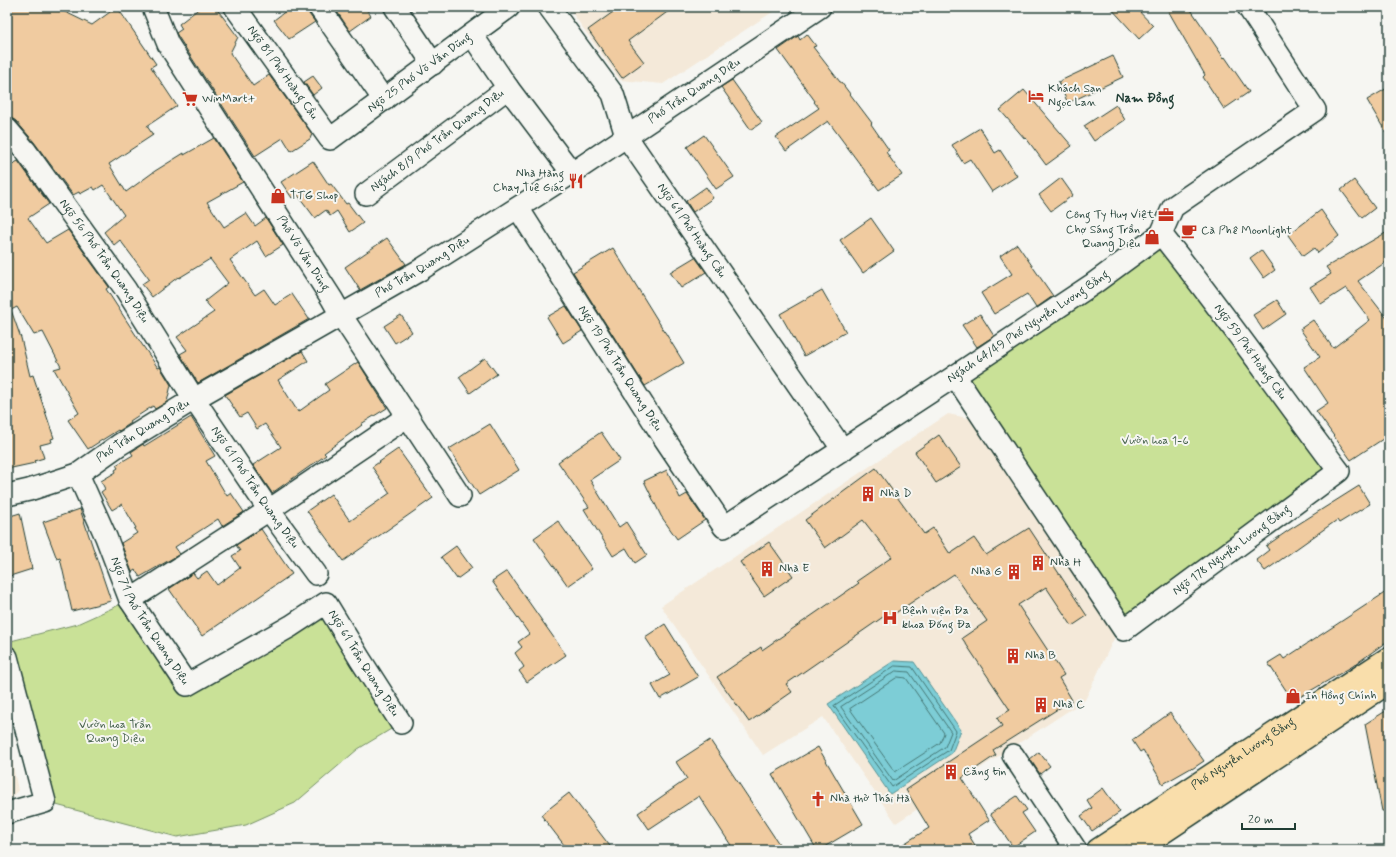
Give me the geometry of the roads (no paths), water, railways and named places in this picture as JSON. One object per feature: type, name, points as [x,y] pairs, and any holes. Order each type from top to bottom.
[{"type":"main road","name":"Phố Nguyễn Lương Bằng","points":[[1098,850],[1389,658]]},
{"type":"main road","name":"Phố Nguyễn Lương Bằng","points":[[1136,850],[1389,682]]},
{"type":"street","name":"Phố Võ Văn Dũng","points":[[153,7],[168,44],[332,299],[340,315],[460,496]]},
{"type":"street","name":"Ngõ 81 Phố Hoàng Cầu","points":[[235,7],[330,139]]},
{"type":"street","points":[[318,7],[384,100]]},
{"type":"street","points":[[395,7],[433,64]]},
{"type":"street","name":"Ngõ 25 Phố Võ Văn Dũng","points":[[330,139],[509,7]]},
{"type":"street","name":"Ngõ 61 Phố Hoàng Cầu","points":[[549,7],[613,94],[626,136],[843,450]]},
{"type":"street","name":"Phố Trần Quang Diệu","points":[[7,495],[29,490],[78,474],[119,445],[194,399],[420,270],[572,173],[820,7]]},
{"type":"street","name":"Ngách 64/49 Phố Nguyễn Lương Bằng","points":[[724,527],[1093,284],[1161,234],[1173,207],[1316,110],[1248,7]]},
{"type":"street","points":[[472,35],[508,88],[572,173]]},
{"type":"street","name":"Ngách 8/9 Phố Trần Quang Diệu","points":[[366,194],[508,88]]},
{"type":"street","name":"Ngõ 56 Phố Trần Quang Diệu","points":[[7,128],[25,150],[126,290],[194,399]]},
{"type":"street","name":"Ngõ 19 Phố Trần Quang Diệu","points":[[518,208],[664,438],[724,527]]},
{"type":"street","name":"Ngõ 59 Phố Hoàng Cầu","points":[[1161,234],[1193,274],[1339,471]]},
{"type":"street","name":"Ngõ 178 Nguyễn Lương Bằng","points":[[955,376],[1124,630],[1339,471]]},
{"type":"street","name":"Ngõ 61 Phố Trần Quang Diệu","points":[[194,399],[269,510],[316,574]]},
{"type":"street","points":[[130,600],[269,510],[408,416]]},
{"type":"street","name":"Ngõ 71 Phố Trần Quang Diệu","points":[[78,474],[106,537],[130,600],[187,685],[291,626],[326,603]]},
{"type":"street","name":"Ngõ 61 Trần Quang Diệu","points":[[326,603],[401,723]]},
{"type":"street","points":[[7,658],[45,802],[7,813]]},
{"type":"street","points":[[1013,755],[1076,850]]},
{"type":"water","points":[[894,661],[914,662],[961,730],[952,753],[890,794],[828,704]]},
{"type":"place","name":"Khách Sạn Ngọc Lan","points":[[1036,96]]},
{"type":"place","name":"WinMart+","points":[[190,99]]},
{"type":"place","name":"Nhà Hàng Chay Tuệ Giác","points":[[576,181]]},
{"type":"place","name":"TTG Shop","points":[[278,196]]},
{"type":"place","name":"Công Ty Huy Việt","points":[[1166,215]]},
{"type":"place","name":"Cà Phê Moonlight","points":[[1189,231]]},
{"type":"place","name":"Chợ Sáng Trần Quang Diệu","points":[[1152,237]]},
{"type":"place","name":"Nhà D","points":[[868,494]]},
{"type":"place","name":"Nhà H","points":[[1038,563]]},
{"type":"place","name":"Nhà E","points":[[767,569]]},
{"type":"place","name":"Nhà G","points":[[1014,572]]},
{"type":"place","name":"Bệnh viện Đa khoa Đống Đa","points":[[890,618]]},
{"type":"place","name":"Nhà B","points":[[1013,656]]},
{"type":"place","name":"In Hồng Chính","points":[[1293,696]]},
{"type":"place","name":"Nhà C","points":[[1041,705]]},
{"type":"place","name":"Căng tin","points":[[951,772]]},
{"type":"place","name":"Nhà thờ Thái Hà","points":[[818,799]]},
{"type":"district","name":"Nam Đồng","points":[[1145,98]]},
{"type":"park label","name":"Vườn hoa 1-6","points":[[1155,441]]},
{"type":"park label","name":"Vườn hoa Trần Quang Diệu","points":[[115,732]]}]
